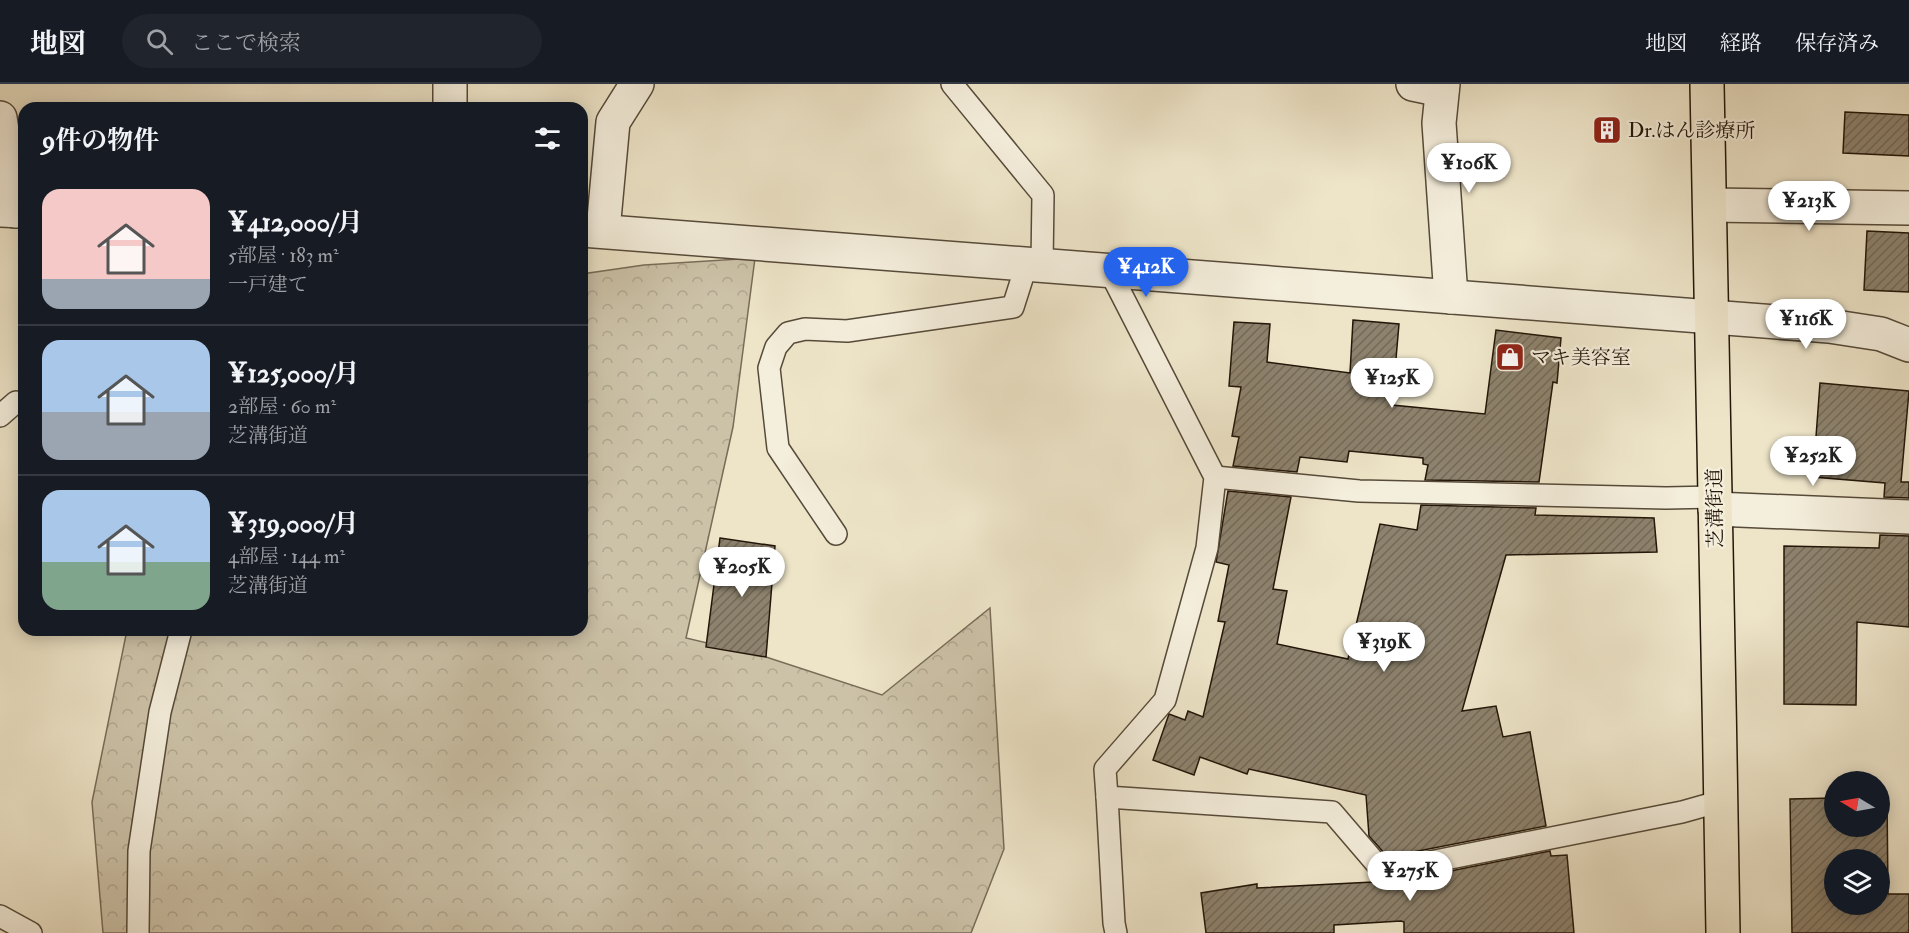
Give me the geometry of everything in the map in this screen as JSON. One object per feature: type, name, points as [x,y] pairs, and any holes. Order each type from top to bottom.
[{"type":"main road","name":"芝溝街道","points":[[1707,84],[1723,933]]},
{"type":"street","points":[[450,84],[450,102]]},
{"type":"street","points":[[637,84],[613,122],[592,230],[1829,326],[1881,334],[1909,345]]},
{"type":"street","points":[[1432,86],[1439,123],[1451,297]]},
{"type":"street","points":[[0,118],[13,211]]},
{"type":"street","points":[[1710,205],[1909,208]]},
{"type":"street","points":[[1715,503],[1909,517]]},
{"type":"lane","points":[[836,534],[778,448],[769,368],[776,347],[788,333],[805,329],[847,331],[1013,307],[1034,264],[1043,195],[952,84]]},
{"type":"lane","points":[[1109,270],[1215,477],[1208,548],[1165,700],[1105,769],[1116,933]]},
{"type":"lane","points":[[0,416],[18,403]]},
{"type":"lane","points":[[1215,477],[1359,491],[1715,503]]},
{"type":"lane","points":[[138,933],[138,851],[160,712],[179,636]]},
{"type":"lane","points":[[1107,797],[1332,812],[1380,868],[1410,866],[1682,812],[1721,801]]},
{"type":"lane","points":[[0,916],[31,933]]},
{"type":"green space","points":[[755,258],[733,427],[686,638],[766,657],[882,695],[990,608],[1004,849],[971,933],[103,933],[92,802],[126,636],[588,636],[588,273],[644,265]]},
{"type":"building","points":[[1845,112],[1909,115],[1909,156],[1843,153]]},
{"type":"building","points":[[1867,231],[1909,233],[1909,292],[1864,290]]},
{"type":"building","points":[[1353,320],[1399,324],[1392,405],[1485,414],[1496,330],[1561,338],[1557,383],[1553,382],[1539,482],[1425,480],[1428,465],[1423,464],[1423,458],[1349,451],[1347,462],[1300,457],[1297,472],[1233,466],[1239,437],[1232,436],[1241,387],[1229,386],[1234,322],[1270,324],[1267,362],[1350,373]]},
{"type":"building","points":[[1820,383],[1909,391],[1901,482],[1909,482],[1909,498],[1884,497],[1885,483],[1813,477]]},
{"type":"building","points":[[1228,491],[1291,497],[1273,589],[1287,591],[1277,644],[1348,659],[1380,524],[1417,530],[1421,505],[1536,508],[1535,515],[1654,518],[1657,552],[1506,555],[1462,711],[1496,706],[1503,737],[1530,732],[1546,826],[1408,853],[1386,855],[1369,836],[1366,795],[1249,769],[1247,774],[1200,757],[1194,775],[1153,760],[1169,714],[1185,720],[1188,711],[1203,717],[1225,622],[1218,621],[1229,565],[1216,562]]},
{"type":"building","points":[[1880,535],[1909,536],[1909,627],[1857,622],[1856,705],[1784,704],[1784,546],[1879,548]]},
{"type":"building","points":[[720,538],[775,546],[766,657],[706,647]]},
{"type":"building","points":[[1824,798],[1824,837],[1887,837],[1888,849],[1824,849],[1824,915],[1890,915],[1890,894],[1909,894],[1909,933],[1792,933],[1790,799]]},
{"type":"building","points":[[1550,851],[1551,856],[1567,855],[1574,933],[1404,933],[1404,922],[1401,921],[1334,925],[1334,933],[1206,933],[1201,893],[1257,884],[1257,888],[1373,882],[1373,878],[1381,881],[1411,879]]},
{"type":"place","name":"Dr.はん診療所","points":[[1607,130]]},
{"type":"place","name":"マキ美容室","points":[[1510,357]]}]
